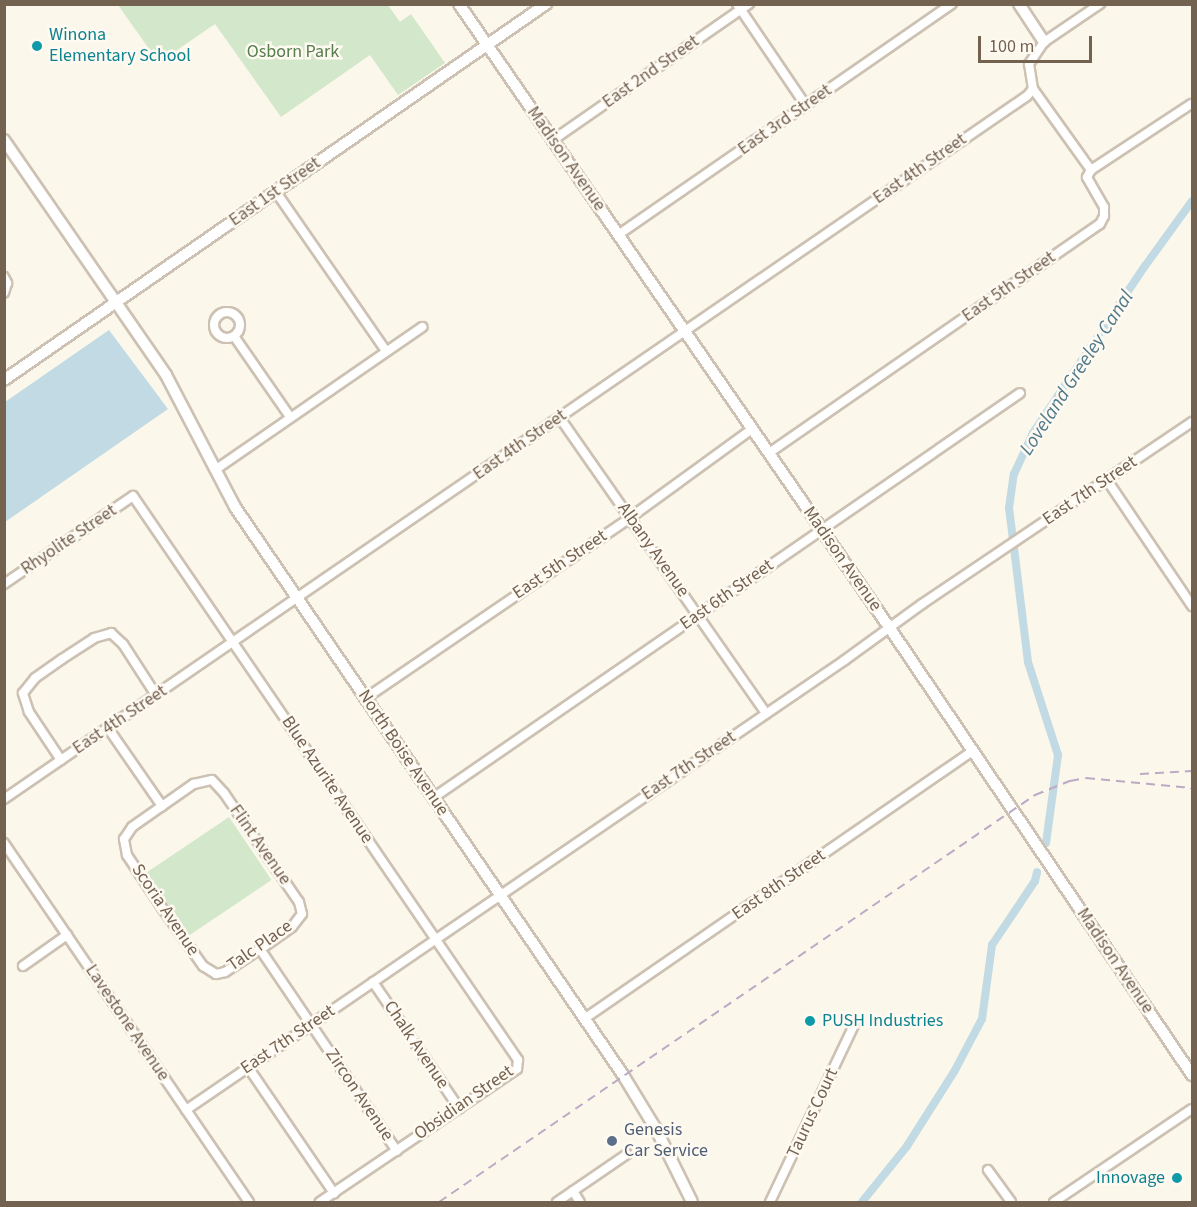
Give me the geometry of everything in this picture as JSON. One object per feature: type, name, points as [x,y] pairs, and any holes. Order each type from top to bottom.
[{"type":"main road","name":"Madison Avenue","points":[[459,4],[822,529],[1192,1075]]},
{"type":"main road","name":"East 1st Street","points":[[4,380],[546,4]]},
{"type":"main road","points":[[1019,4],[1044,42]]},
{"type":"main road","name":"North Boise Avenue","points":[[4,140],[170,382],[236,507],[645,1108],[692,1203]]},
{"type":"street","name":"East 2nd Street","points":[[553,140],[739,8],[749,4]]},
{"type":"street","name":"East 3rd Street","points":[[618,235],[952,4]]},
{"type":"street","points":[[1033,89],[1029,64],[1044,42],[1100,4]]},
{"type":"street","points":[[739,8],[806,106]]},
{"type":"street","name":"East 5th Street","points":[[769,453],[1100,224],[1104,216],[1104,207],[1088,181],[1090,170],[1033,89]]},
{"type":"street","name":"East 4th Street","points":[[4,799],[685,332],[1027,96],[1033,89]]},
{"type":"street","points":[[1090,170],[1191,104]]},
{"type":"street","points":[[276,192],[386,351]]},
{"type":"street","points":[[4,293],[7,288],[5,278]]},
{"type":"street","points":[[215,470],[422,327]]},
{"type":"street","points":[[234,336],[290,417]]},
{"type":"street","name":"East 6th Street","points":[[434,798],[1020,393]]},
{"type":"street","name":"Albany Avenue","points":[[560,418],[766,713]]},
{"type":"street","name":"East 7th Street","points":[[186,1110],[889,627],[1192,422]]},
{"type":"street","name":"East 5th Street","points":[[366,698],[631,517],[752,429]]},
{"type":"street","points":[[1107,480],[1192,606]]},
{"type":"street","name":"Rhyolite Street","points":[[4,584],[133,496]]},
{"type":"street","name":"Blue Azurite Avenue","points":[[133,496],[436,939],[519,1065]]},
{"type":"street","points":[[61,760],[29,712],[24,693],[34,678],[94,638],[111,633],[123,645],[156,695]]},
{"type":"street","points":[[108,728],[162,806]]},
{"type":"street","name":"East 8th Street","points":[[584,1019],[973,751]]},
{"type":"street","name":"Flint Avenue","points":[[162,806],[194,784],[212,780],[224,793],[299,902],[302,914]]},
{"type":"street","name":"Scoria Avenue","points":[[162,806],[132,827],[124,840],[127,855],[203,966],[216,974]]},
{"type":"street","name":"Lavestone Avenue","points":[[4,843],[249,1203]]},
{"type":"street","name":"Talc Place","points":[[216,974],[225,972],[292,927],[302,914]]},
{"type":"street","points":[[23,966],[67,935]]},
{"type":"street","name":"Zircon Avenue","points":[[260,949],[397,1151]]},
{"type":"street","name":"Chalk Avenue","points":[[373,982],[459,1108]]},
{"type":"street","name":"Taurus Court","points":[[770,1203],[855,1023]]},
{"type":"street","name":"Obsidian Street","points":[[320,1203],[519,1065]]},
{"type":"street","points":[[248,1067],[334,1193]]},
{"type":"street","points":[[1054,1203],[1192,1109]]},
{"type":"street","points":[[557,1203],[627,1154]]},
{"type":"street","points":[[988,1170],[1011,1203]]},
{"type":"street","points":[[573,1191],[580,1203]]},
{"type":"green space","name":"Osborn Park","points":[[118,5],[388,5],[400,22],[411,14],[445,63],[398,95],[370,55],[281,117],[215,24],[167,57],[152,53]]},
{"type":"green space","points":[[229,817],[271,880],[189,935],[147,872]]},
{"type":"water","points":[[109,330],[168,409],[5,522],[5,402]]},
{"type":"waterway","name":"Loveland Greeley Canal","points":[[1046,843],[1058,755],[1028,662],[1009,508],[1014,474],[1033,433],[1145,266],[1192,201]]},
{"type":"waterway","name":"Loveland Greeley Canal","points":[[862,1202],[907,1146],[954,1072],[982,1019],[992,945],[1035,881],[1037,872]]},
{"type":"railway","points":[[1140,774],[1192,771]]},
{"type":"railway","points":[[439,1202],[1035,795],[1070,781],[1086,778],[1192,788]]},
{"type":"place","name":"Winona Elementary School","points":[[37,46]]},
{"type":"place","name":"PUSH Industries","points":[[810,1021]]},
{"type":"place","name":"Genesis Car Service","points":[[612,1141]]},
{"type":"place","name":"Innovage","points":[[1177,1178]]}]
